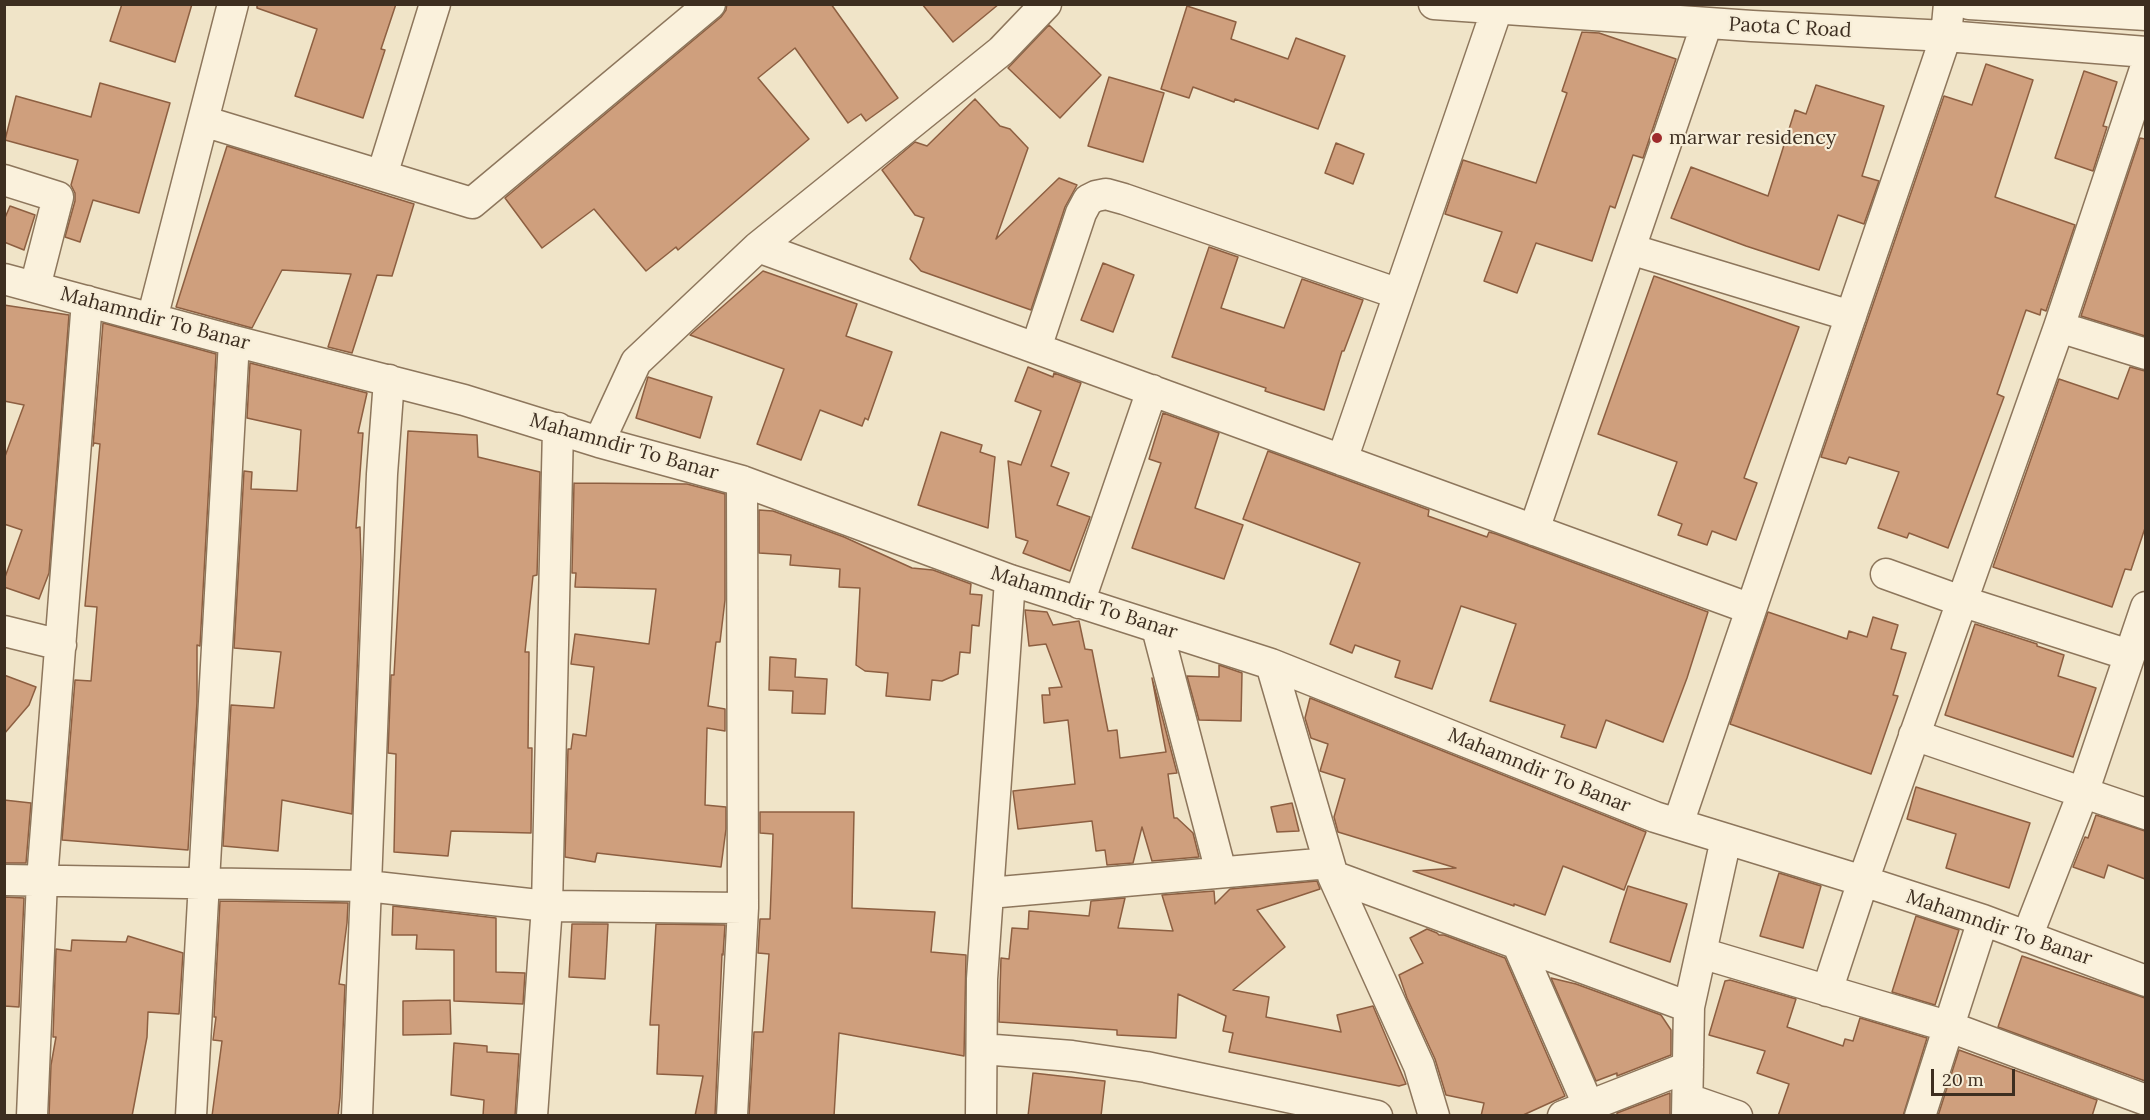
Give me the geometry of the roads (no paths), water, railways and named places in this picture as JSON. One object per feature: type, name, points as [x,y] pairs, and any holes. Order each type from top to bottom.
[{"type":"street","points":[[152,319],[233,4]]},
{"type":"street","points":[[382,175],[435,4]]},
{"type":"street","points":[[599,442],[636,362],[758,247],[1001,51],[1046,4]]},
{"type":"street","name":"Paota C Road","points":[[1434,4],[1707,23],[1753,15],[1946,36],[2145,52]]},
{"type":"street","points":[[1678,824],[1946,36],[1949,4]]},
{"type":"street","points":[[1969,4],[2145,15]]},
{"type":"street","points":[[203,121],[472,203],[709,5]]},
{"type":"street","points":[[1342,460],[1497,9]]},
{"type":"street","points":[[1534,530],[1707,23]]},
{"type":"street","points":[[1827,991],[1914,735],[2059,327],[2145,66]]},
{"type":"street","points":[[4,180],[58,197],[35,287]]},
{"type":"street","points":[[1036,348],[1080,213],[1088,200],[1106,194],[1399,294]]},
{"type":"street","points":[[758,247],[1751,609]]},
{"type":"street","points":[[1630,249],[1851,316]]},
{"type":"street","name":"Mahamndir To Banar","points":[[4,279],[389,380],[558,428],[599,442],[742,481],[1010,580],[1271,664],[1655,817],[1983,920],[2145,981]]},
{"type":"street","points":[[32,1116],[42,880],[87,301]]},
{"type":"street","points":[[2059,327],[2145,354]]},
{"type":"street","points":[[191,1116],[234,341]]},
{"type":"street","points":[[357,1116],[382,474],[389,380]]},
{"type":"street","points":[[1079,603],[1152,390]]},
{"type":"street","points":[[532,1116],[547,906],[558,428]]},
{"type":"street","points":[[732,1116],[743,908],[742,481]]},
{"type":"street","points":[[1886,574],[1961,601],[2129,655]]},
{"type":"street","points":[[981,1116],[982,979],[1010,580]]},
{"type":"street","points":[[2027,937],[2083,793],[2145,607]]},
{"type":"street","points":[[1157,628],[1221,872]]},
{"type":"street","points":[[4,631],[61,645]]},
{"type":"street","points":[[1271,664],[1331,869],[1419,1066],[1434,1116]]},
{"type":"street","points":[[1914,735],[2145,814]]},
{"type":"street","points":[[1726,839],[1689,1007],[1688,1107],[1737,1116]]},
{"type":"street","points":[[988,894],[1221,872],[1331,869],[1518,945],[1689,1007]]},
{"type":"street","points":[[4,880],[367,886],[547,906],[743,908]]},
{"type":"street","points":[[1920,1116],[1983,920]]},
{"type":"street","points":[[1518,945],[1582,1112],[1688,1066]]},
{"type":"street","points":[[1701,953],[1950,1027],[2145,1100]]},
{"type":"street","points":[[982,1049],[1072,1056],[1146,1067],[1377,1116]]},
{"type":"place","name":"marwar residency","points":[[1657,138]]}]
